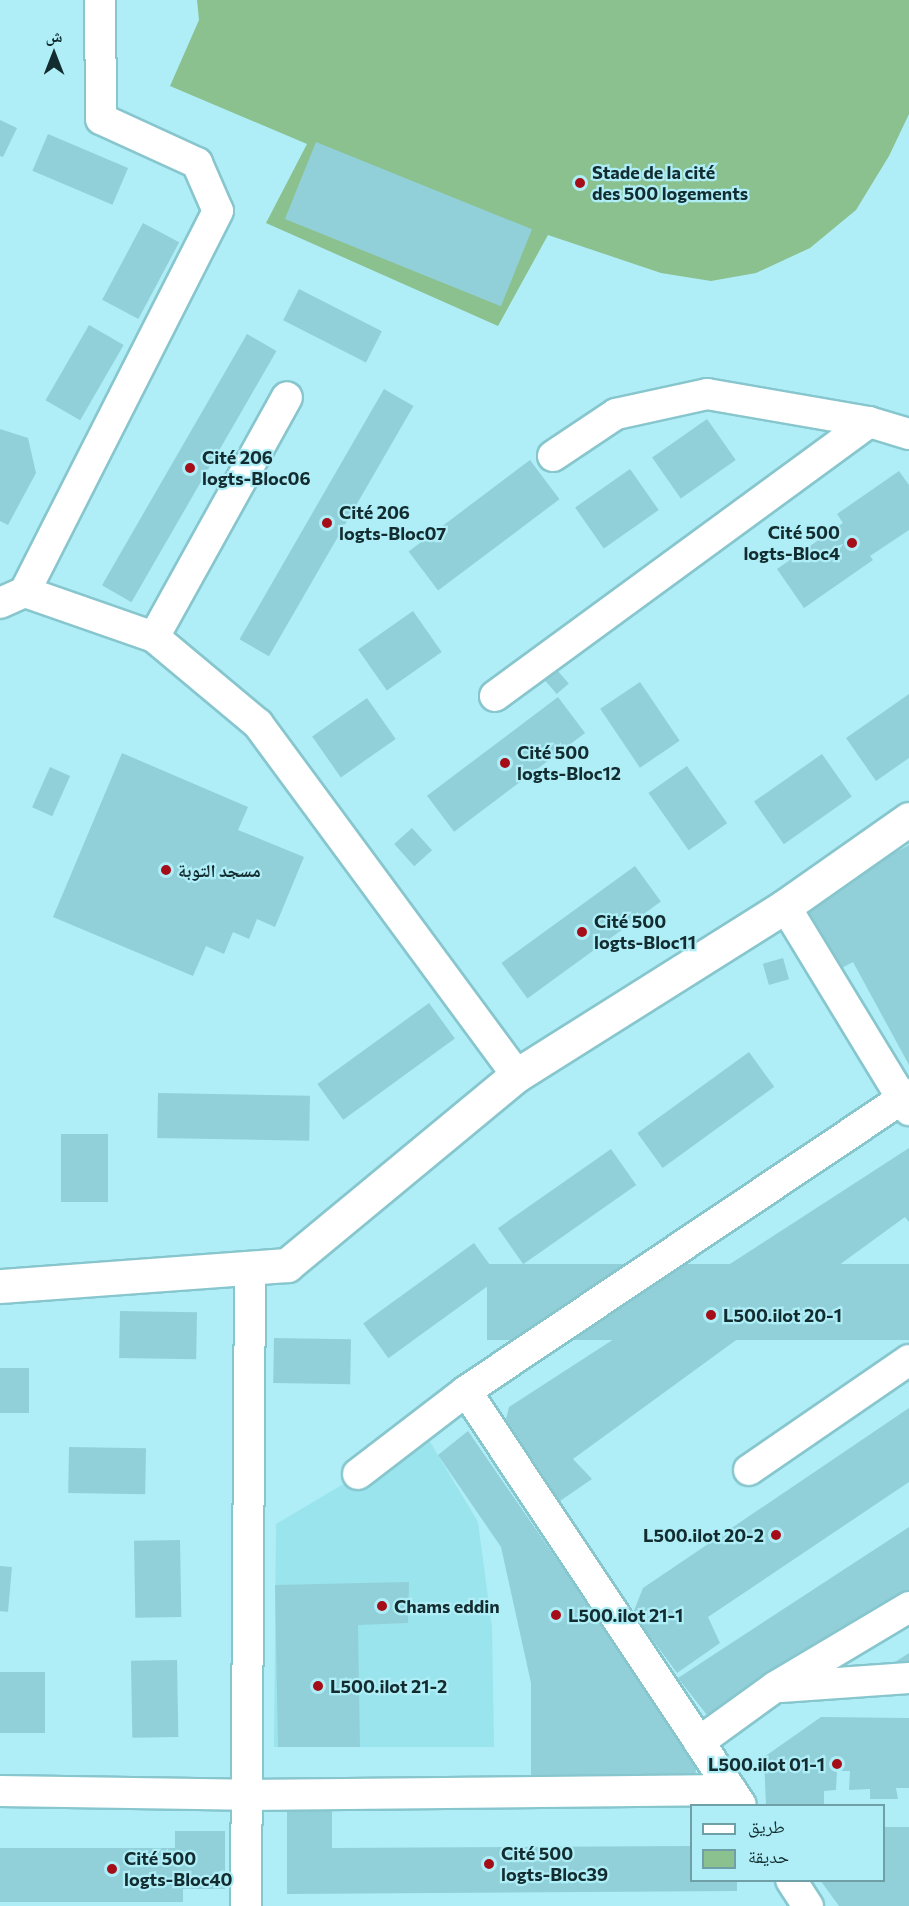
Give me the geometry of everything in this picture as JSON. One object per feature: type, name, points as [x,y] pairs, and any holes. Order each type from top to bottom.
[{"type":"street","points":[[100,0],[101,119],[197,163],[218,211],[13,597],[154,638],[258,724],[517,1076]]},
{"type":"street","points":[[553,456],[616,414],[707,394],[869,422],[909,434]]},
{"type":"street","points":[[154,638],[287,397]]},
{"type":"street","points":[[495,696],[869,422]]},
{"type":"street","points":[[0,1286],[287,1265],[517,1076],[785,906],[909,819]]},
{"type":"street","points":[[358,1474],[466,1391],[906,1101],[785,906]]},
{"type":"street","points":[[246,1906],[250,1268]]},
{"type":"street","points":[[749,1470],[909,1360]]},
{"type":"street","points":[[466,1391],[736,1798]]},
{"type":"street","points":[[699,1742],[775,1687],[909,1607]]},
{"type":"street","points":[[775,1687],[909,1678]]},
{"type":"street","points":[[0,1791],[736,1798]]},
{"type":"street","points":[[792,1882],[808,1906]]},
{"type":"shaded area","name":"Chams eddin","points":[[426,1435],[478,1522],[492,1627],[494,1747],[274,1747],[276,1524]]},
{"type":"green space","name":"Stade de la cité des 500 logements","points":[[197,0],[909,0],[909,114],[889,156],[856,210],[810,248],[756,273],[711,281],[661,273],[548,235],[498,326],[266,223],[307,144],[170,86],[199,20]]},
{"type":"building","points":[[0,120],[17,128],[3,157],[0,156]]},
{"type":"building","points":[[48,134],[128,168],[112,205],[32,171]]},
{"type":"building","points":[[316,142],[532,229],[501,306],[285,219]]},
{"type":"building","points":[[143,223],[179,242],[138,319],[102,300]]},
{"type":"building","points":[[299,289],[382,331],[366,362],[283,320]]},
{"type":"building","points":[[89,325],[124,345],[80,420],[46,400]]},
{"type":"building","name":"Cité 206 logts-Bloc06","points":[[247,334],[276,351],[131,602],[102,585]]},
{"type":"building","name":"Cité 206 logts-Bloc07","points":[[384,389],[413,406],[269,656],[240,639]]},
{"type":"building","points":[[707,419],[736,460],[681,498],[652,457]]},
{"type":"building","points":[[0,429],[28,438],[36,473],[8,525],[0,521]]},
{"type":"building","points":[[530,460],[559,499],[438,591],[409,551]]},
{"type":"building","points":[[630,469],[659,510],[604,548],[575,507]]},
{"type":"building","name":"Cité 500 logts-Bloc4","points":[[899,471],[909,485],[909,530],[870,556],[873,560],[804,608],[777,569],[843,523],[837,514]]},
{"type":"building","points":[[413,611],[442,652],[387,690],[358,649]]},
{"type":"building","points":[[557,670],[569,684],[557,694],[545,680]]},
{"type":"building","points":[[640,682],[680,741],[640,768],[600,709]]},
{"type":"building","points":[[909,694],[909,758],[876,781],[846,738]]},
{"type":"building","name":"Cité 500 logts-Bloc12","points":[[558,697],[585,733],[454,832],[427,796]]},
{"type":"building","points":[[367,698],[396,739],[341,777],[312,736]]},
{"type":"building","name":"مسجد التوبة","points":[[122,753],[248,807],[238,830],[304,857],[275,927],[257,919],[249,939],[233,932],[224,954],[206,946],[193,976],[53,917]]},
{"type":"building","points":[[822,754],[852,797],[784,844],[754,802]]},
{"type":"building","points":[[687,766],[727,823],[689,850],[648,793]]},
{"type":"building","points":[[50,767],[70,776],[52,816],[32,807]]},
{"type":"building","points":[[412,828],[432,850],[414,866],[394,844]]},
{"type":"building","points":[[909,845],[909,1065],[853,962],[838,970],[802,903]]},
{"type":"building","name":"Cité 500 logts-Bloc11","points":[[635,866],[661,902],[527,999],[502,963]]},
{"type":"building","points":[[783,958],[789,979],[769,985],[763,964]]},
{"type":"building","points":[[429,1003],[455,1039],[343,1120],[317,1084]]},
{"type":"building","points":[[749,1052],[774,1087],[663,1168],[637,1133]]},
{"type":"building","points":[[158,1093],[310,1096],[309,1141],[157,1138]]},
{"type":"building","points":[[61,1134],[108,1134],[108,1202],[61,1202]]},
{"type":"building","name":"L500.ilot 20-1","points":[[909,1148],[909,1222],[905,1217],[573,1459],[592,1479],[560,1501],[506,1419],[509,1407]]},
{"type":"building","points":[[611,1149],[636,1185],[523,1264],[498,1228]]},
{"type":"building","points":[[474,1243],[499,1278],[388,1358],[363,1324]]},
{"type":"building","points":[[487,1264],[909,1264],[909,1340],[487,1340]]},
{"type":"building","points":[[120,1311],[197,1312],[196,1359],[119,1358]]},
{"type":"building","points":[[274,1338],[351,1339],[350,1384],[273,1383]]},
{"type":"building","points":[[0,1368],[29,1368],[29,1413],[0,1413]]},
{"type":"building","name":"L500.ilot 20-2","points":[[909,1408],[909,1482],[708,1617],[720,1643],[677,1673],[633,1613],[643,1588]]},
{"type":"building","name":"L500.ilot 21-1","points":[[468,1431],[697,1763],[694,1783],[531,1784],[531,1683],[501,1547],[438,1455]]},
{"type":"building","points":[[69,1447],[146,1448],[145,1494],[68,1493]]},
{"type":"building","points":[[909,1527],[909,1594],[707,1715],[678,1678]]},
{"type":"building","points":[[180,1540],[181,1617],[135,1618],[134,1541]]},
{"type":"building","points":[[0,1566],[12,1567],[8,1612],[0,1611]]},
{"type":"building","name":"L500.ilot 21-2","points":[[409,1582],[408,1623],[358,1625],[360,1747],[278,1747],[275,1585]]},
{"type":"building","points":[[909,1653],[909,1663],[892,1664]]},
{"type":"building","points":[[177,1660],[178,1737],[132,1738],[131,1661]]},
{"type":"building","points":[[0,1672],[45,1672],[45,1733],[0,1733]]},
{"type":"building","name":"L500.ilot 01-1","points":[[821,1717],[909,1718],[909,1788],[896,1788],[898,1799],[870,1799],[870,1789],[849,1790],[850,1771],[837,1771],[836,1790],[824,1791],[824,1804],[766,1804],[764,1757]]},
{"type":"building","name":"Cité 500 logts-Bloc39","points":[[332,1810],[332,1848],[690,1846],[690,1882],[737,1882],[737,1891],[287,1894],[287,1811]]},
{"type":"building","points":[[885,1827],[909,1827],[909,1906],[839,1906],[821,1882],[885,1882]]},
{"type":"building","name":"Cité 500 logts-Bloc40","points":[[175,1831],[225,1831],[225,1889],[183,1889],[183,1902],[0,1902],[0,1848],[175,1848]]},
{"type":"place","name":"Stade de la cité des 500 logements","points":[[580,183]]},
{"type":"place","name":"Cité 206 logts-Bloc06","points":[[190,468]]},
{"type":"place","name":"Cité 206 logts-Bloc07","points":[[327,523]]},
{"type":"place","name":"Cité 500 logts-Bloc4","points":[[852,543]]},
{"type":"place","name":"Cité 500 logts-Bloc12","points":[[505,763]]},
{"type":"place","name":"مسجد التوبة","points":[[166,870]]},
{"type":"place","name":"Cité 500 logts-Bloc11","points":[[582,932]]},
{"type":"place","name":"L500.ilot 20-1","points":[[711,1315]]},
{"type":"place","name":"L500.ilot 20-2","points":[[776,1535]]},
{"type":"place","name":"Chams eddin","points":[[382,1606]]},
{"type":"place","name":"L500.ilot 21-1","points":[[556,1615]]},
{"type":"place","name":"L500.ilot 21-2","points":[[318,1686]]},
{"type":"place","name":"L500.ilot 01-1","points":[[837,1764]]},
{"type":"place","name":"Cité 500 logts-Bloc39","points":[[489,1864]]},
{"type":"place","name":"Cité 500 logts-Bloc40","points":[[112,1869]]}]
